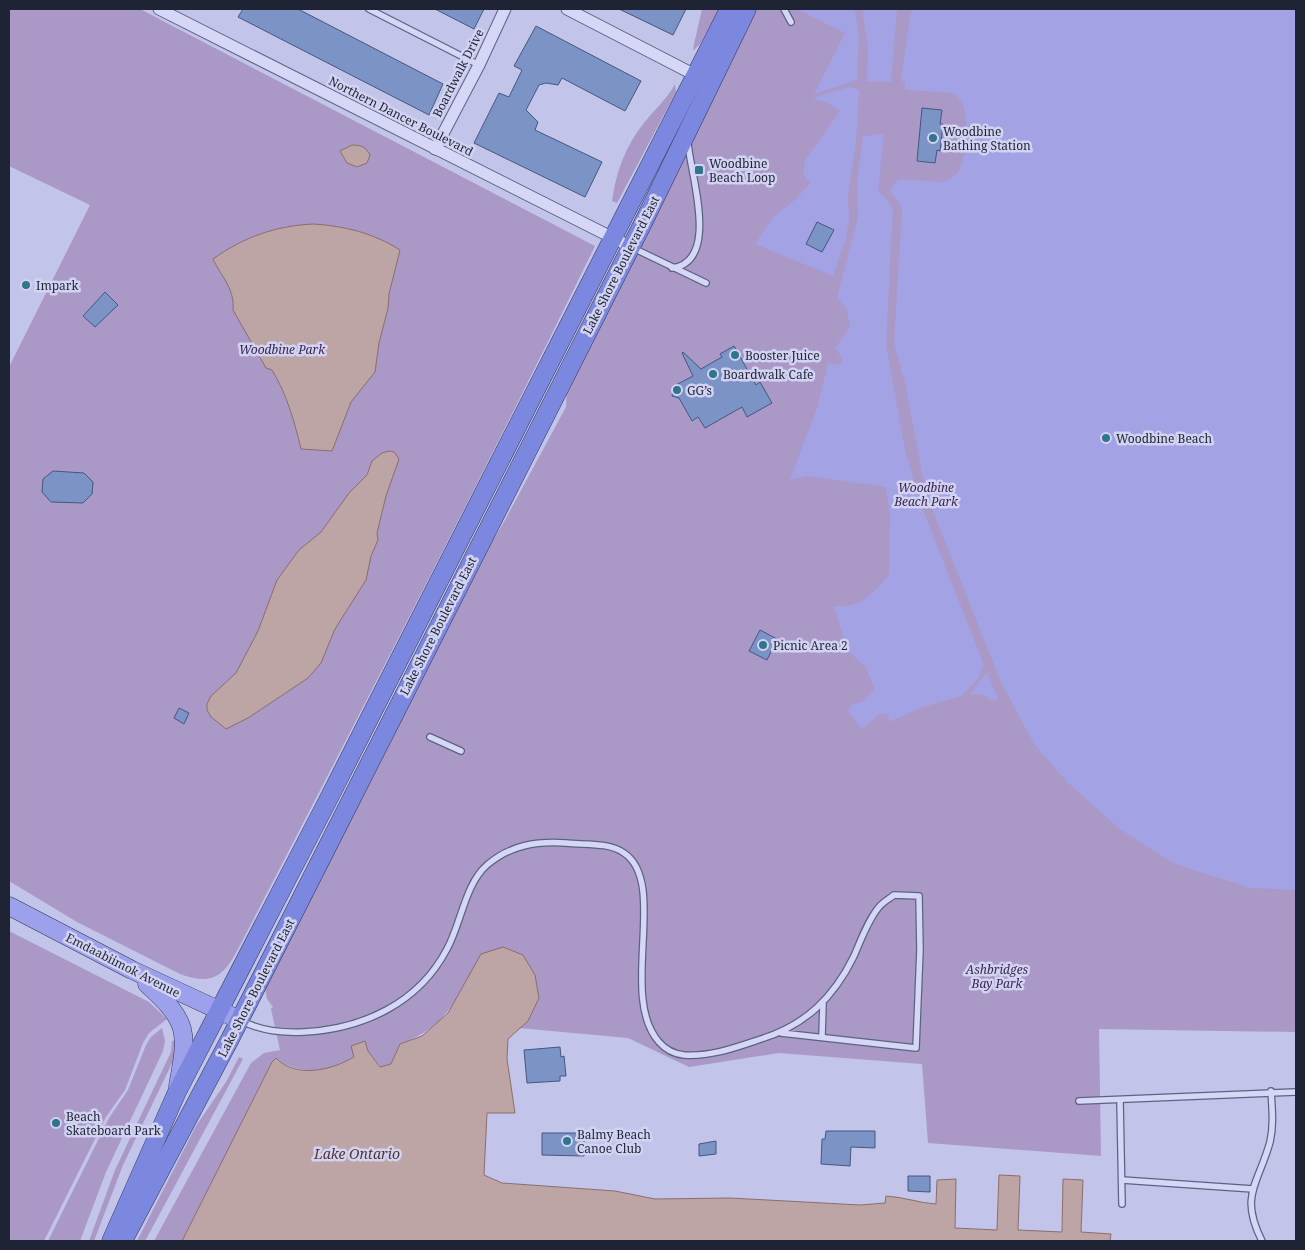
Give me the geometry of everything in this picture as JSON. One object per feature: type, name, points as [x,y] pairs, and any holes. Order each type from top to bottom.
[{"type":"highway","name":"Lake Shore Boulevard East","points":[[111,1241],[177,1092],[327,802],[729,9]]},
{"type":"highway","name":"Lake Shore Boulevard East","points":[[123,1241],[240,1020],[631,247],[748,9]]},
{"type":"main road","name":"Emdaabiimok Avenue","points":[[9,906],[132,970],[240,1020]]},
{"type":"main road","points":[[132,970],[170,1005],[178,1016],[185,1046],[177,1092]]},
{"type":"street","name":"Northern Dancer Boulevard","points":[[159,9],[631,247]]},
{"type":"street","name":"Boardwalk Drive","points":[[435,149],[479,65],[505,9]]},
{"type":"street","points":[[567,9],[695,75]]},
{"type":"lane","points":[[369,9],[479,65]]},
{"type":"lane","points":[[784,9],[791,22]]},
{"type":"lane","points":[[672,268],[681,267],[695,255],[698,242],[699,220],[688,144],[689,126]]},
{"type":"lane","points":[[631,247],[706,284]]},
{"type":"lane","points":[[430,737],[460,751]]},
{"type":"lane","points":[[240,1020],[256,1028],[281,1032],[327,1031],[363,1022],[384,1012],[419,987],[433,972],[457,929],[470,888],[486,866],[514,848],[530,844],[556,842],[615,849],[623,852],[636,865],[641,878],[644,910],[641,969],[643,1009],[650,1029],[664,1048],[675,1054],[718,1052],[781,1033],[823,1004],[835,990],[878,907],[894,895],[919,896],[920,950],[916,1048],[822,1036],[781,1033]]},
{"type":"lane","points":[[822,1036],[823,1004]]},
{"type":"lane","points":[[1262,1241],[1251,1209],[1253,1189],[1271,1136],[1271,1091]]},
{"type":"lane","points":[[1079,1101],[1271,1091],[1296,1092]]},
{"type":"lane","points":[[1120,1100],[1122,1204]]},
{"type":"lane","points":[[1122,1180],[1253,1189]]},
{"type":"green space","name":"Woodbine Park","points":[[9,9],[140,9],[595,246],[374,686],[238,949],[222,972],[209,978],[201,979],[180,974],[77,922],[9,881],[9,367],[90,205],[9,166]]},
{"type":"green space","points":[[702,9],[719,9],[700,44],[694,50],[693,49]]},
{"type":"green space","name":"Woodbine Beach Park","points":[[755,9],[1296,9],[1296,1032],[1099,1029],[1101,1156],[928,1143],[922,1064],[779,1053],[689,1067],[628,1038],[519,1028],[528,1021],[463,988],[444,1015],[430,1029],[400,1044],[391,1064],[381,1067],[368,1051],[365,1041],[358,1052],[345,1063],[325,1069],[303,1070],[284,1064],[276,1058],[272,1062],[182,1241],[154,1241],[251,1063],[264,1053],[280,1050],[271,1009],[273,1007],[267,999],[265,988],[449,615],[505,520],[566,407],[567,387]]},
{"type":"green space","points":[[675,84],[676,92],[617,203],[612,201],[616,180],[627,150],[637,132]]},
{"type":"green space","points":[[9,931],[149,1002],[167,1019],[149,1033],[143,1043],[125,1090],[106,1117],[44,1241],[9,1241]]},
{"type":"green space","points":[[162,1028],[165,1041],[163,1051],[106,1172],[80,1241],[48,1241],[109,1118],[128,1090],[146,1045],[151,1037]]},
{"type":"green space","points":[[177,1040],[175,1057],[123,1165],[94,1241],[89,1241],[115,1170],[171,1052],[172,1041]]},
{"type":"green space","points":[[239,1057],[243,1059],[150,1232],[145,1241],[137,1241],[196,1126],[226,1082]]},
{"type":"sand","points":[[796,9],[855,9],[859,35],[857,80],[814,94],[845,33]]},
{"type":"sand","points":[[862,9],[897,9],[891,82],[867,81],[868,47]]},
{"type":"sand","name":"Woodbine Beach","points":[[911,9],[1296,9],[1296,890],[1250,888],[1175,864],[1121,830],[1067,782],[1034,744],[1001,682],[926,494],[905,383],[894,344],[902,208],[890,191],[897,180],[900,179],[943,182],[958,173],[965,154],[966,120],[964,106],[954,93],[905,90],[905,82],[901,81]]},
{"type":"sand","points":[[849,87],[859,90],[856,143],[848,194],[849,220],[846,238],[833,276],[755,244],[774,216],[795,200],[810,183],[803,174],[805,160],[840,111],[828,103],[812,98]]},
{"type":"sand","points":[[884,134],[878,190],[893,208],[886,344],[905,450],[920,502],[984,665],[978,679],[961,696],[920,708],[890,722],[887,714],[880,714],[862,729],[848,711],[852,704],[862,702],[875,689],[866,668],[848,651],[834,606],[852,605],[859,602],[872,594],[889,575],[890,516],[886,487],[807,476],[790,480],[818,405],[828,363],[840,365],[843,359],[835,348],[850,327],[847,309],[837,298],[858,217],[857,181],[863,136]]},
{"type":"sand","points":[[987,672],[998,699],[993,702],[985,695],[970,694]]},
{"type":"water","points":[[352,145],[361,146],[367,150],[370,155],[367,163],[357,167],[347,163],[340,151]]},
{"type":"water","points":[[313,224],[358,231],[380,239],[400,250],[389,294],[375,372],[351,402],[332,451],[301,449],[293,418],[282,389],[272,370],[266,368],[233,310],[230,289],[213,259],[236,245],[260,234],[286,227]]},
{"type":"water","points":[[394,452],[399,459],[386,496],[377,533],[378,540],[371,556],[366,580],[335,629],[321,663],[308,678],[248,718],[226,729],[211,717],[207,710],[207,704],[211,696],[236,673],[258,631],[277,580],[299,550],[321,532],[349,493],[367,475],[372,461],[382,453]]},
{"type":"water","name":"Lake Ontario","points":[[503,947],[523,955],[535,975],[539,998],[528,1021],[508,1039],[507,1059],[515,1113],[487,1113],[484,1175],[502,1183],[615,1191],[655,1199],[730,1198],[860,1205],[885,1203],[886,1196],[936,1204],[937,1180],[956,1179],[955,1228],[997,1230],[999,1175],[1020,1176],[1018,1230],[1062,1232],[1063,1179],[1083,1180],[1081,1232],[1111,1234],[1110,1241],[182,1241],[272,1062],[276,1058],[284,1065],[294,1069],[325,1069],[354,1057],[351,1046],[365,1041],[368,1051],[380,1067],[391,1064],[400,1044],[422,1036],[448,1013],[481,954]]},
{"type":"building","points":[[243,9],[298,9],[443,84],[429,115],[238,17]]},
{"type":"building","points":[[435,9],[484,9],[474,29]]},
{"type":"building","points":[[619,9],[686,9],[673,35]]},
{"type":"building","points":[[536,26],[641,81],[625,111],[562,78],[558,85],[546,83],[539,85],[526,110],[538,122],[535,130],[602,162],[585,197],[474,143],[499,93],[509,97],[522,70],[514,66]]},
{"type":"building","name":"Woodbine Bathing Station","points":[[922,108],[942,110],[940,124],[943,124],[940,151],[937,150],[935,163],[917,161]]},
{"type":"building","points":[[817,222],[834,230],[822,252],[806,244]]},
{"type":"building","points":[[105,292],[118,305],[95,327],[83,316]]},
{"type":"building","points":[[734,346],[756,385],[760,382],[772,403],[747,417],[742,407],[705,428],[698,417],[692,421],[679,398],[672,396],[674,386],[693,376],[682,353],[701,369],[722,357],[720,354]]},
{"type":"building","points":[[53,471],[84,473],[93,482],[92,494],[83,503],[51,502],[42,492],[43,479]]},
{"type":"building","name":"Picnic Area 2","points":[[760,630],[777,639],[767,660],[749,651]]},
{"type":"building","points":[[179,708],[189,713],[184,724],[174,718]]},
{"type":"building","points":[[560,1047],[561,1057],[564,1056],[566,1076],[560,1076],[560,1081],[527,1083],[524,1050]]},
{"type":"building","points":[[826,1131],[875,1131],[875,1148],[851,1147],[850,1166],[821,1164],[822,1139],[825,1139]]},
{"type":"building","points":[[542,1133],[584,1133],[584,1156],[542,1155]]},
{"type":"building","points":[[716,1141],[716,1154],[699,1156],[699,1144]]},
{"type":"building","points":[[908,1176],[930,1176],[930,1192],[908,1191]]},
{"type":"place","name":"Woodbine Bathing Station","points":[[933,138]]},
{"type":"place","name":"Woodbine Beach Loop","points":[[699,170]]},
{"type":"place","name":"Impark","points":[[26,285]]},
{"type":"place","name":"Booster Juice","points":[[735,355]]},
{"type":"place","name":"Boardwalk Cafe","points":[[713,374]]},
{"type":"place","name":"GG’s","points":[[677,390]]},
{"type":"place","name":"Woodbine Beach","points":[[1106,438]]},
{"type":"place","name":"Picnic Area 2","points":[[763,645]]},
{"type":"place","name":"Beach Skateboard Park","points":[[56,1123]]},
{"type":"place","name":"Balmy Beach Canoe Club","points":[[567,1141]]},
{"type":"park label","name":"Ashbridges Bay Park","points":[[997,976]]}]
